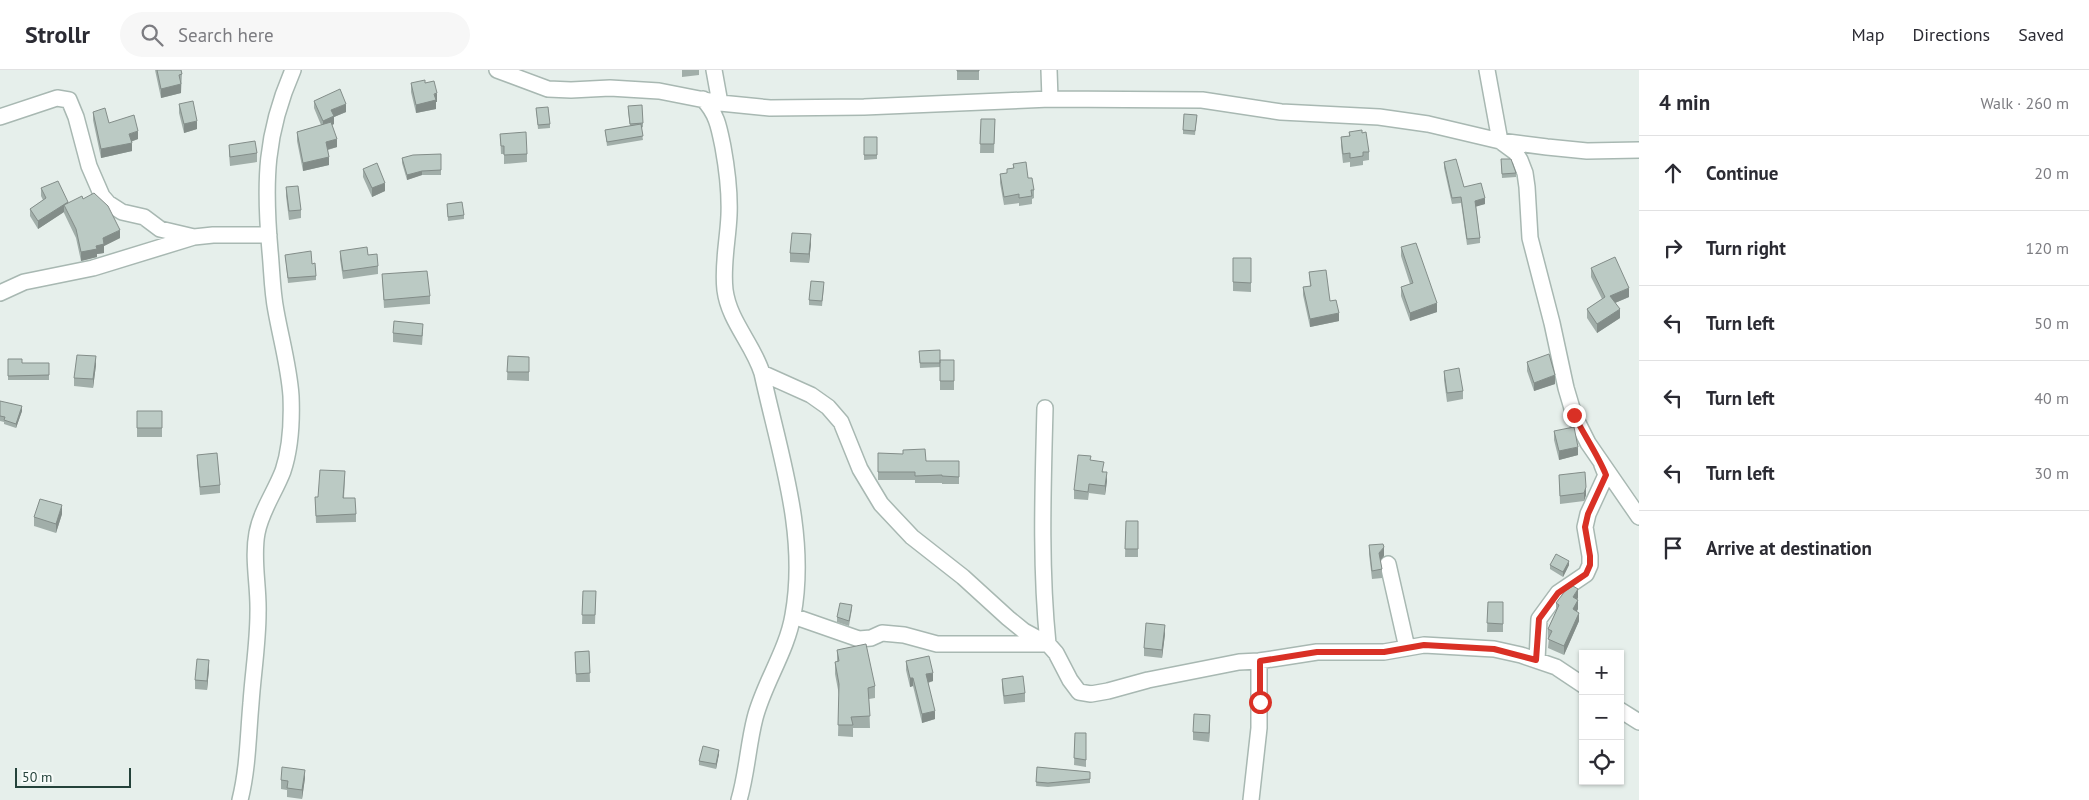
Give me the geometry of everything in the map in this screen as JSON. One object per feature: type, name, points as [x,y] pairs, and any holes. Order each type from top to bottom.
[{"type":"street","points":[[240,800],[248,760],[250,708],[258,643],[255,551],[257,533],[265,507],[283,470],[290,444],[291,396],[288,368],[276,309],[269,235],[267,171],[272,131],[280,103],[293,70]]},
{"type":"street","points":[[497,70],[548,89],[610,88],[659,91],[720,103],[770,108],[820,108],[1050,99],[1202,100],[1281,112],[1379,117],[1428,124],[1500,141],[1587,151],[1639,150]]},
{"type":"street","points":[[714,70],[720,103]]},
{"type":"street","points":[[1048,70],[1050,99]]},
{"type":"street","points":[[1487,70],[1500,141],[1515,152],[1525,173],[1530,238],[1574,415],[1588,443],[1639,517]]},
{"type":"street","points":[[0,117],[57,98],[68,100],[76,117],[89,166],[102,196],[108,203],[122,212],[144,217],[160,228],[194,238]]},
{"type":"street","points":[[703,99],[712,108],[718,121],[729,182],[730,214],[724,268],[725,291],[735,322],[758,358],[762,373],[792,508],[796,569],[793,616],[756,716],[748,766],[739,800]]},
{"type":"street","points":[[0,293],[24,282],[49,275],[93,268],[194,238],[213,235],[269,235]]},
{"type":"street","points":[[762,373],[811,396],[828,407],[841,422],[860,469],[880,504],[929,552],[963,578],[1008,618],[1024,631],[1048,644],[1056,653],[1070,680],[1079,692],[1091,694],[1199,669],[1239,662],[1260,661],[1317,652],[1384,652],[1424,645],[1494,649],[1536,660],[1556,668],[1579,682]]},
{"type":"street","points":[[1045,408],[1043,564],[1044,605],[1048,644]]},
{"type":"street","points":[[1536,660],[1539,619],[1558,593],[1586,574],[1590,565],[1585,527],[1588,514],[1606,475],[1602,464]]},
{"type":"street","points":[[1388,564],[1407,648]]},
{"type":"street","points":[[793,616],[859,639],[871,638],[882,633],[904,635],[937,644],[1048,644]]},
{"type":"street","points":[[1251,800],[1259,728],[1260,661]]},
{"type":"street","points":[[1624,713],[1639,722]]},
{"type":"building","points":[[157,70],[181,70],[182,74],[179,75],[181,84],[161,89]]},
{"type":"building","points":[[979,70],[979,71],[957,71]]},
{"type":"building","points":[[425,80],[425,83],[434,81],[437,93],[434,94],[436,100],[416,105],[411,83]]},
{"type":"building","points":[[340,89],[346,104],[331,110],[334,116],[323,121],[314,101]]},
{"type":"building","points":[[193,101],[197,121],[184,124],[179,104]]},
{"type":"building","points":[[642,105],[643,123],[630,124],[628,106]]},
{"type":"building","points":[[548,107],[550,124],[538,125],[536,108]]},
{"type":"building","points":[[105,108],[109,123],[134,115],[138,131],[129,134],[132,143],[101,149],[93,112]]},
{"type":"building","points":[[1184,114],[1197,115],[1195,131],[1183,130]]},
{"type":"building","points":[[981,119],[995,119],[994,144],[980,144]]},
{"type":"building","points":[[331,122],[337,139],[326,142],[329,157],[303,163],[297,132]]},
{"type":"building","points":[[641,124],[643,136],[607,142],[605,130]]},
{"type":"building","points":[[1362,130],[1362,133],[1366,132],[1369,152],[1363,152],[1363,156],[1350,158],[1350,153],[1343,154],[1341,137],[1350,136],[1349,132]]},
{"type":"building","points":[[526,132],[527,154],[504,155],[504,146],[501,146],[500,134]]},
{"type":"building","points":[[864,137],[877,137],[877,155],[864,155]]},
{"type":"building","points":[[255,141],[257,153],[230,157],[229,145]]},
{"type":"building","points":[[441,154],[441,170],[422,171],[407,175],[402,158],[413,155]]},
{"type":"building","points":[[1456,159],[1464,187],[1481,183],[1485,198],[1475,201],[1480,238],[1467,239],[1461,197],[1452,198],[1444,162]]},
{"type":"building","points":[[1501,159],[1511,159],[1516,173],[1502,174]]},
{"type":"building","points":[[1026,162],[1028,178],[1032,178],[1034,190],[1031,190],[1032,196],[1019,198],[1019,194],[1004,197],[1000,174],[1007,173],[1007,169],[1014,168],[1013,164]]},
{"type":"building","points":[[377,163],[385,183],[372,188],[363,169]]},
{"type":"building","points":[[58,181],[68,202],[38,221],[30,209],[46,198],[41,188]]},
{"type":"building","points":[[298,186],[301,210],[289,211],[286,187]]},
{"type":"building","points":[[94,193],[108,206],[120,230],[103,238],[104,244],[96,246],[97,249],[81,252],[76,229],[64,205],[82,196],[83,199]]},
{"type":"building","points":[[462,202],[464,215],[448,217],[447,204]]},
{"type":"building","points":[[792,233],[811,234],[809,254],[790,253]]},
{"type":"building","points":[[1416,243],[1437,303],[1410,313],[1401,287],[1413,283],[1401,247]]},
{"type":"building","points":[[367,247],[368,255],[377,254],[378,266],[343,271],[340,251]]},
{"type":"building","points":[[311,251],[312,264],[315,263],[316,276],[288,278],[285,255]]},
{"type":"building","points":[[1615,257],[1629,288],[1610,296],[1620,309],[1597,324],[1587,309],[1605,297],[1591,268]]},
{"type":"building","points":[[1233,258],[1251,258],[1251,283],[1233,282]]},
{"type":"building","points":[[1326,270],[1330,301],[1336,300],[1339,313],[1310,319],[1303,287],[1311,286],[1309,272]]},
{"type":"building","points":[[427,271],[430,296],[384,300],[382,274]]},
{"type":"building","points":[[811,281],[824,282],[822,301],[809,300]]},
{"type":"building","points":[[394,321],[423,324],[422,336],[393,333]]},
{"type":"building","points":[[940,350],[940,363],[920,363],[919,351]]},
{"type":"building","points":[[1549,354],[1555,375],[1534,383],[1527,362]]},
{"type":"building","points":[[77,355],[96,356],[93,379],[74,378]]},
{"type":"building","points":[[508,356],[529,357],[529,372],[507,372]]},
{"type":"building","points":[[8,359],[22,359],[22,363],[49,363],[49,375],[8,376]]},
{"type":"building","points":[[940,360],[954,360],[954,381],[940,381]]},
{"type":"building","points":[[1459,368],[1463,391],[1447,393],[1444,371]]},
{"type":"building","points":[[0,401],[22,406],[16,424],[4,420],[5,417],[0,416]]},
{"type":"building","points":[[137,411],[162,411],[162,428],[137,428]]},
{"type":"building","points":[[1574,427],[1578,447],[1559,451],[1554,431]]},
{"type":"building","points":[[925,449],[926,461],[959,461],[959,477],[942,475],[915,476],[915,472],[878,472],[878,453],[903,454],[903,450]]},
{"type":"building","points":[[217,453],[220,485],[200,487],[197,455]]},
{"type":"building","points":[[1078,455],[1091,456],[1090,460],[1104,462],[1102,472],[1107,472],[1105,486],[1089,484],[1088,492],[1074,490]]},
{"type":"building","points":[[320,470],[345,471],[343,498],[355,498],[356,514],[316,516],[315,497],[318,497]]},
{"type":"building","points":[[1585,472],[1586,487],[1584,493],[1560,496],[1559,475]]},
{"type":"building","points":[[40,499],[62,505],[56,524],[34,517]]},
{"type":"building","points":[[1126,521],[1138,521],[1138,549],[1125,549]]},
{"type":"building","points":[[1383,544],[1384,547],[1379,553],[1382,569],[1372,571],[1369,545]]},
{"type":"building","points":[[1556,554],[1569,561],[1563,572],[1550,565]]},
{"type":"building","points":[[1573,586],[1578,589],[1573,597],[1578,600],[1573,609],[1579,613],[1564,646],[1548,639],[1552,631],[1548,629],[1559,605],[1556,603],[1565,591]]},
{"type":"building","points":[[583,591],[596,591],[595,615],[582,615]]},
{"type":"building","points":[[1488,602],[1503,602],[1503,624],[1487,623]]},
{"type":"building","points":[[840,603],[852,605],[849,621],[837,617]]},
{"type":"building","points":[[1146,623],[1165,625],[1162,650],[1144,648]]},
{"type":"building","points":[[866,644],[875,686],[868,688],[870,716],[851,717],[853,725],[838,725],[839,684],[835,662],[839,661],[837,650]]},
{"type":"building","points":[[589,651],[590,673],[576,674],[575,652]]},
{"type":"building","points":[[929,656],[933,673],[926,674],[935,711],[922,714],[913,678],[910,678],[906,661]]},
{"type":"building","points":[[197,659],[209,660],[207,681],[195,680]]},
{"type":"building","points":[[1023,676],[1025,693],[1004,696],[1002,679]]},
{"type":"building","points":[[1194,714],[1210,715],[1209,733],[1193,732]]},
{"type":"building","points":[[1075,733],[1086,733],[1086,760],[1074,758]]},
{"type":"building","points":[[703,746],[719,750],[716,764],[699,761]]},
{"type":"building","points":[[282,767],[305,770],[302,790],[287,788],[288,781],[281,780]]},
{"type":"building","points":[[1037,767],[1090,772],[1090,779],[1048,783],[1036,782]]},
{"type":"route","points":[[1260,702],[1260,661],[1295,655],[1317,652],[1384,652],[1424,645],[1494,649],[1536,660],[1539,619],[1558,593],[1569,583],[1586,574],[1590,565],[1585,527],[1588,514],[1606,475],[1602,464],[1588,443],[1574,415]]}]
